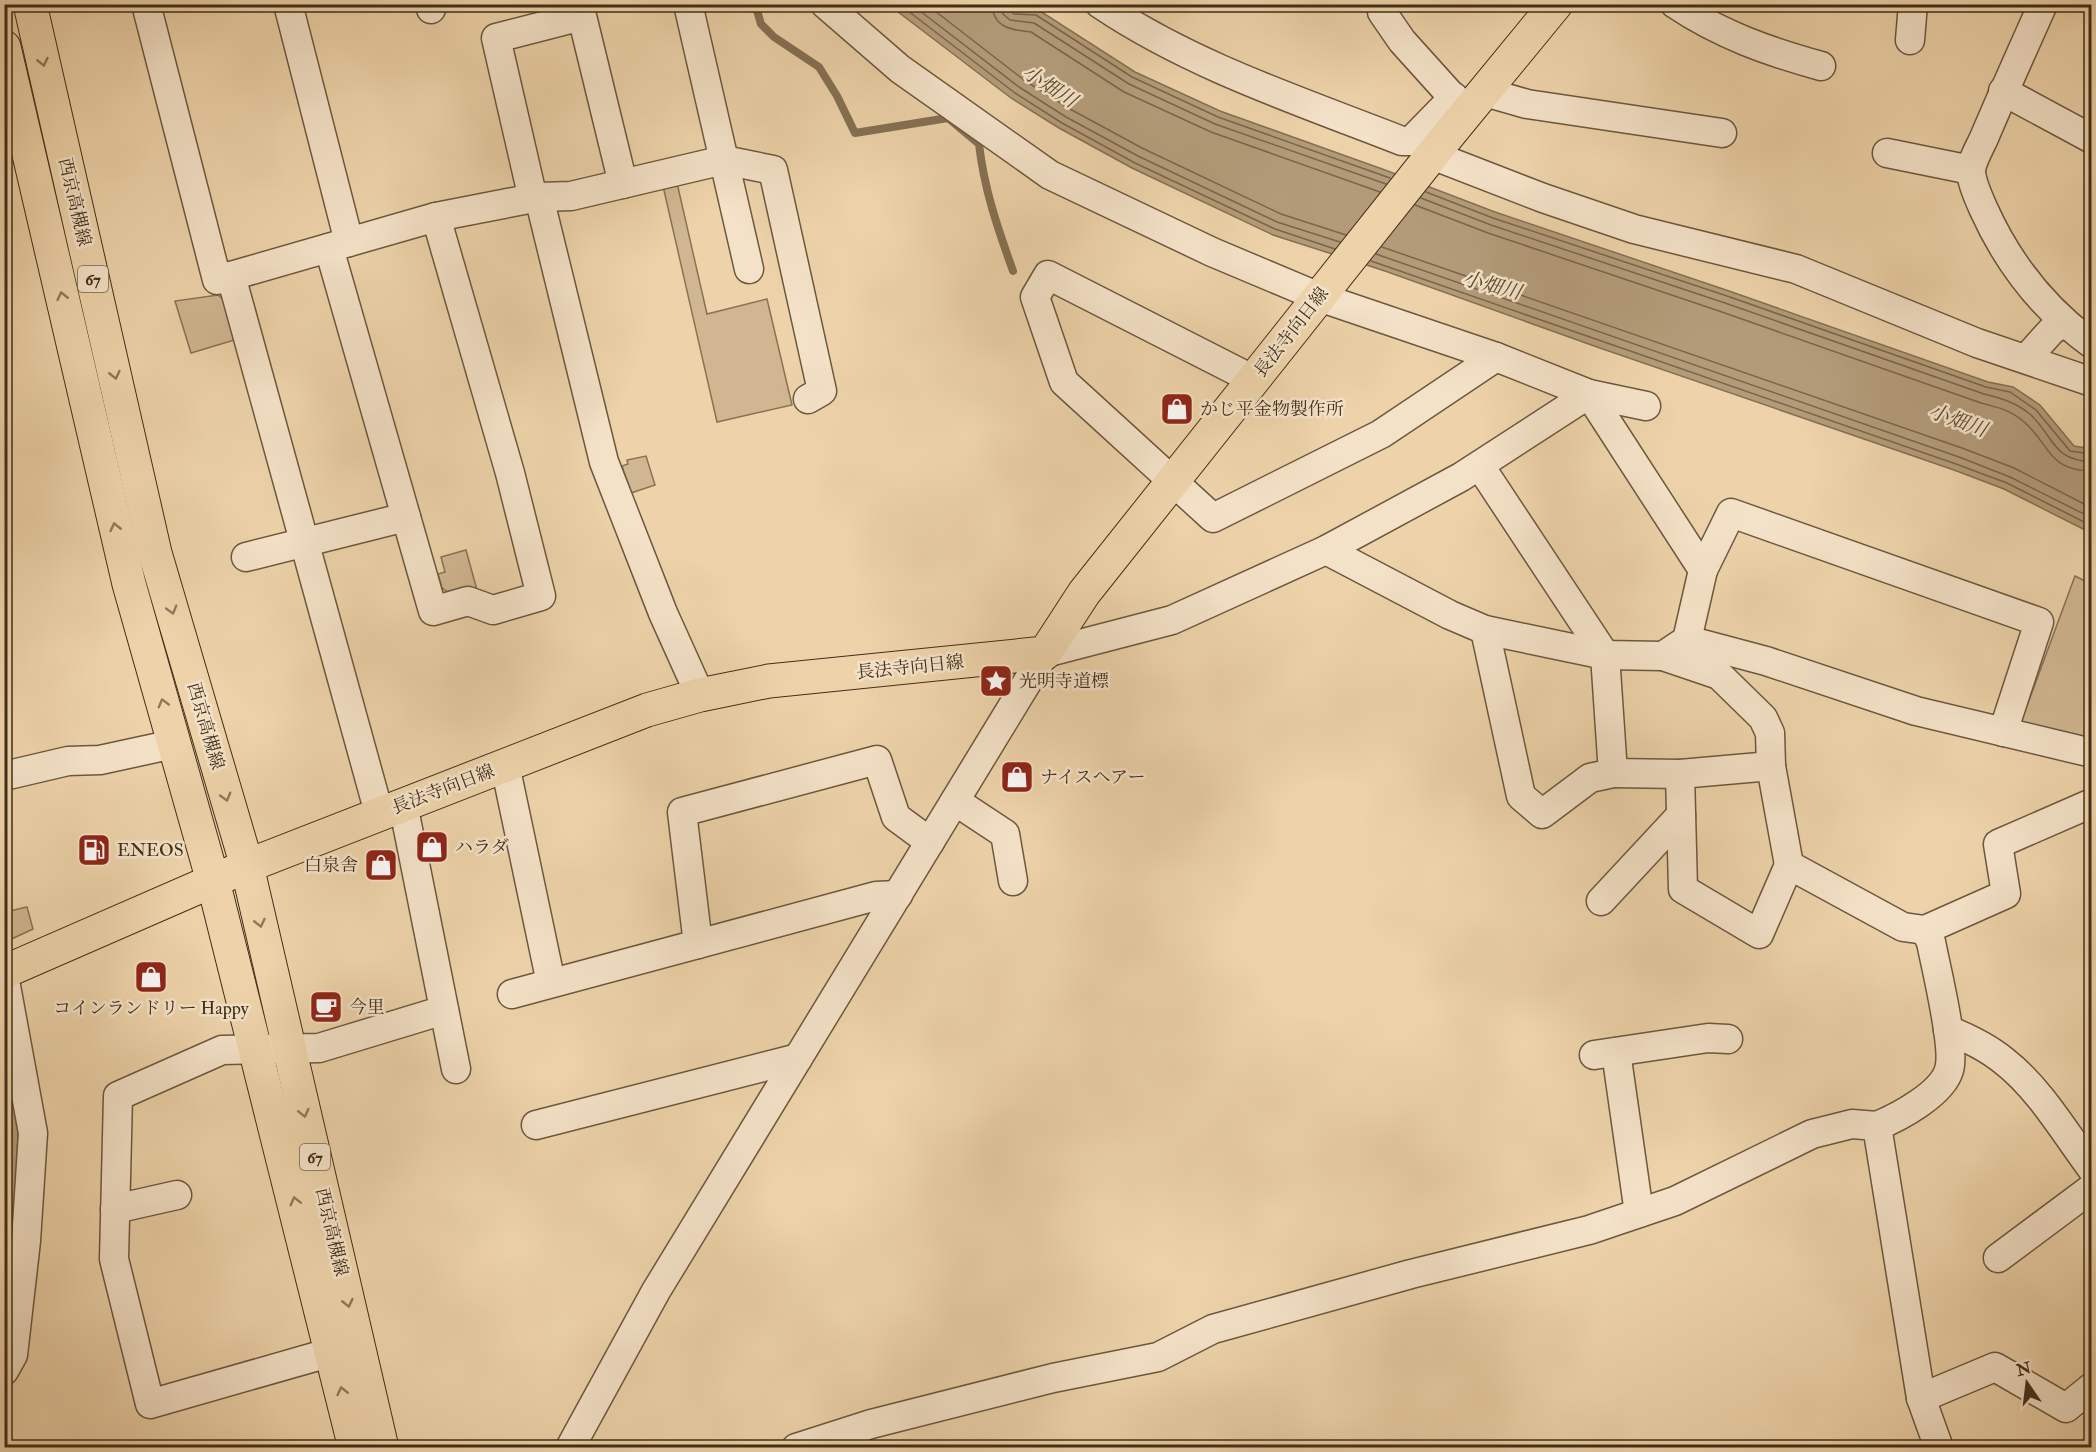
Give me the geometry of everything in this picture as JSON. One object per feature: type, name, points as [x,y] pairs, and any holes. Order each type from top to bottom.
[{"type":"main road","name":"西京高槻線","points":[[30,4],[156,553],[247,866],[290,1048],[345,1348],[355,1448]]},
{"type":"main road","name":"長法寺向日線","points":[[4,973],[247,866],[647,710],[700,694],[769,681],[1045,653],[1084,593],[1432,155],[1469,101],[1556,4]]},
{"type":"main road","name":"西京高槻線","points":[[4,47],[129,584],[213,881],[256,1049],[345,1348],[382,1448]]},
{"type":"main road","points":[[71,332],[104,326]]},
{"type":"street","points":[[146,4],[216,280],[436,218],[536,198],[571,196],[724,160],[773,170],[822,392],[808,399]]},
{"type":"street","points":[[288,4],[339,245],[406,517],[433,611],[468,601],[494,610],[541,596],[510,473],[436,218]]},
{"type":"street","points":[[688,4],[748,269]]},
{"type":"street","points":[[825,4],[900,69],[1050,175],[1212,252],[1319,297],[1496,357],[1589,394],[1646,406]]},
{"type":"street","points":[[1100,4],[1136,29],[1202,60],[1402,141],[1411,141],[1469,101],[1527,104],[1722,132]]},
{"type":"street","points":[[1675,4],[1742,41],[1821,66]]},
{"type":"street","points":[[1910,40],[1913,4]]},
{"type":"street","points":[[2043,4],[2003,91],[1971,170],[1979,198],[2006,250],[2028,282],[2064,323],[2091,344]]},
{"type":"street","points":[[1382,12],[1402,41],[1469,101]]},
{"type":"street","points":[[623,184],[582,16],[496,38],[604,462],[663,613],[700,694]]},
{"type":"street","points":[[2003,91],[2091,139]]},
{"type":"street","points":[[1887,153],[1971,170]]},
{"type":"street","points":[[1432,155],[1543,198],[1634,229],[1796,269],[1977,343],[2091,382]]},
{"type":"street","points":[[1254,380],[1048,275],[1035,297],[1064,382],[1213,518],[1381,434],[1496,357]]},
{"type":"street","points":[[231,276],[304,543],[391,808],[444,1010],[456,1069]]},
{"type":"street","points":[[2025,359],[2052,330],[2064,323]]},
{"type":"street","points":[[570,1448],[656,1291],[1045,653],[1172,620],[1326,550],[1480,466],[1589,394]]},
{"type":"street","points":[[1589,394],[1703,570]]},
{"type":"street","points":[[1480,466],[1605,654],[1613,773]]},
{"type":"street","points":[[1663,656],[1687,640],[1703,570],[1731,513],[2039,622],[2003,732]]},
{"type":"street","points":[[246,557],[406,517]]},
{"type":"street","points":[[1326,550],[1450,615],[1485,630],[1605,654],[1663,656],[1719,675],[1763,718],[1770,733],[1771,766],[1789,865],[1759,934],[1683,889],[1680,774]]},
{"type":"street","points":[[1485,630],[1521,796],[1542,814],[1590,778],[1613,773],[1680,774],[1771,766]]},
{"type":"street","points":[[1687,640],[1767,661],[1916,711],[2091,753]]},
{"type":"street","points":[[4,776],[68,761],[100,760],[174,744]]},
{"type":"street","points":[[698,944],[682,812],[877,760],[896,817],[930,842]]},
{"type":"street","points":[[505,765],[551,983]]},
{"type":"street","points":[[955,801],[1005,834],[1014,881]]},
{"type":"street","points":[[1789,865],[1903,927],[1925,930],[2006,894],[1998,844],[2091,803]]},
{"type":"street","points":[[1601,901],[1681,815]]},
{"type":"street","points":[[512,994],[876,896],[898,895]]},
{"type":"street","points":[[796,1448],[871,1424],[1053,1378],[1158,1357],[1213,1329],[1411,1274],[1589,1230],[1675,1201],[1812,1134],[1852,1124],[1877,1126],[1893,1119],[1914,1106],[1942,1083],[1949,1070],[1948,1030],[1931,942],[1925,930]]},
{"type":"street","points":[[4,973],[33,1133],[26,1241],[13,1355],[4,1371]]},
{"type":"street","points":[[345,1348],[150,1404],[114,1259],[118,1096],[222,1050],[319,1048],[444,1010]]},
{"type":"street","points":[[1948,1030],[1976,1042],[2005,1062],[2035,1093],[2091,1169]]},
{"type":"street","points":[[1639,1213],[1605,1053],[1708,1038],[1728,1039]]},
{"type":"street","points":[[536,1125],[798,1058]]},
{"type":"street","points":[[1877,1126],[1921,1398],[1939,1448]]},
{"type":"street","points":[[1998,1258],[2091,1188]]},
{"type":"street","points":[[115,1209],[177,1195]]},
{"type":"street","points":[[1921,1398],[1995,1367],[2066,1408],[2091,1387]]},
{"type":"shaded area","points":[[677,183],[707,314],[767,299],[792,405],[717,422],[663,186]]},
{"type":"shaded area","points":[[218,295],[232,306],[241,338],[191,353],[175,301]]},
{"type":"shaded area","points":[[646,456],[655,485],[631,493],[622,466],[628,464],[627,460]]},
{"type":"shaded area","points":[[466,550],[477,590],[454,596],[442,588],[438,574],[445,572],[441,557]]},
{"type":"shaded area","points":[[2075,576],[2091,584],[2091,742],[2021,722]]},
{"type":"shaded area","points":[[27,907],[33,929],[5,942],[5,912]]},
{"type":"water","name":"小畑川","points":[[1011,4],[1017,9],[1037,9],[1135,72],[1220,111],[1495,212],[1988,382],[2013,387],[2040,405],[2074,446],[2091,449],[2091,533],[2004,489],[1954,470],[1385,271],[1273,235],[1132,168],[1059,128],[1011,98],[889,5]]},
{"type":"water","points":[[5,1049],[18,1132],[15,1236],[5,1332]]},
{"type":"waterway","points":[[755,4],[761,24],[774,37],[819,67],[837,96],[855,133],[948,118],[979,144],[988,193],[1013,271]]},
{"type":"place","name":"かじ平金物製作所","points":[[1177,409]]},
{"type":"place","name":"光明寺道標","points":[[996,681]]},
{"type":"place","name":"ナイスヘアー","points":[[1017,777]]},
{"type":"place","name":"ハラダ","points":[[432,847]]},
{"type":"place","name":"ENEOS","points":[[94,850]]},
{"type":"place","name":"白泉舎","points":[[381,865]]},
{"type":"place","name":"コインランドリー Happy","points":[[151,977]]},
{"type":"place","name":"今里","points":[[326,1007]]}]
